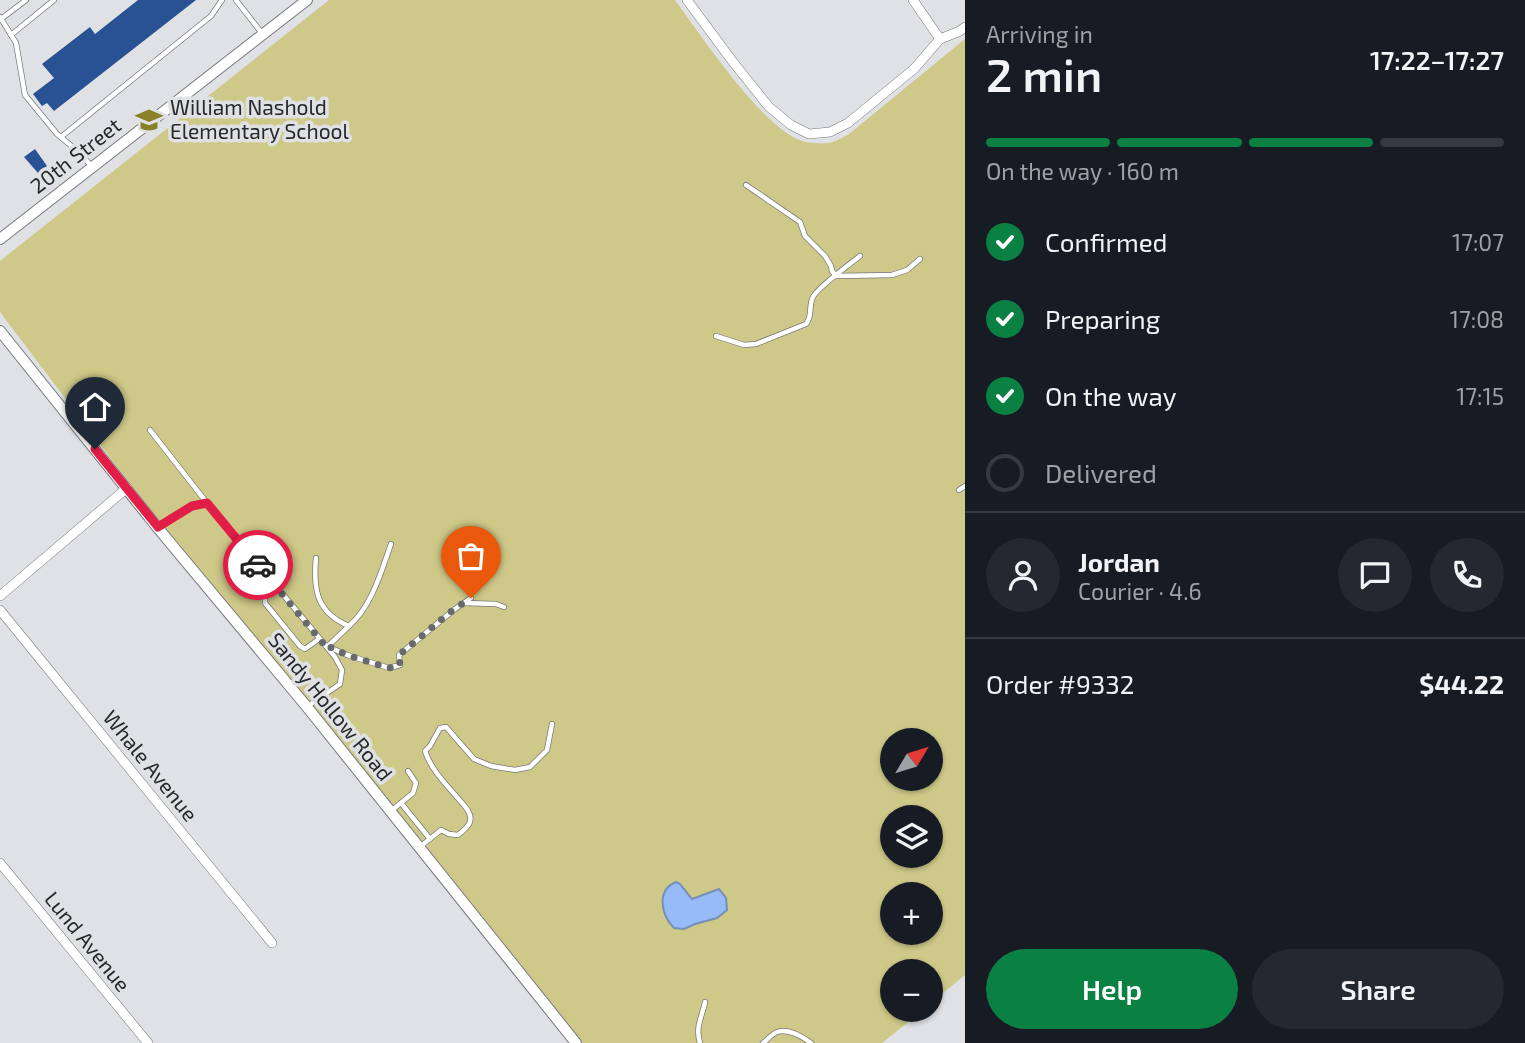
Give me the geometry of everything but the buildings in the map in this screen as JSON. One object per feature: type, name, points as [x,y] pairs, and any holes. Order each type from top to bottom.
[{"type":"street","name":"20th Street","points":[[0,239],[307,0]]},
{"type":"street","points":[[687,0],[769,107],[781,118],[809,134],[830,132],[848,123],[914,69],[940,38],[965,27]]},
{"type":"street","points":[[913,0],[940,38]]},
{"type":"street","name":"Sandy Hollow Road","points":[[0,331],[307,707],[576,1043]]},
{"type":"street","points":[[0,596],[127,488]]},
{"type":"street","name":"Whale Avenue","points":[[0,610],[272,943]]},
{"type":"street","name":"Lund Avenue","points":[[0,863],[148,1043]]},
{"type":"lane","points":[[26,0],[1,18],[16,43],[25,94],[41,116],[92,167]]},
{"type":"lane","points":[[11,35],[54,0]]},
{"type":"lane","points":[[61,137],[211,16],[222,0]]},
{"type":"lane","points":[[236,0],[264,35]]},
{"type":"lane","points":[[746,185],[800,222],[805,236],[825,256],[836,276]]},
{"type":"lane","points":[[716,336],[744,345],[756,344],[806,324],[810,320],[814,294],[860,256]]},
{"type":"lane","points":[[836,276],[892,275],[907,270],[920,259]]},
{"type":"lane","points":[[150,430],[327,647],[342,670],[340,684],[307,707]]},
{"type":"lane","points":[[959,490],[965,486]]},
{"type":"lane","points":[[158,527],[192,506],[207,503]]},
{"type":"lane","points":[[327,647],[356,620],[366,605],[391,544]]},
{"type":"lane","points":[[316,558],[318,599],[325,610],[339,622],[349,626]]},
{"type":"lane","points":[[274,585],[265,594],[265,603],[300,646],[308,648],[319,639]]},
{"type":"lane","points":[[327,647],[389,668],[400,665],[399,655],[471,598]]},
{"type":"lane","points":[[464,603],[496,604],[504,607]]},
{"type":"lane","points":[[419,848],[441,830],[458,835],[467,829],[471,818],[471,814],[434,769],[426,755],[425,751],[440,727],[446,726],[474,759],[491,766],[516,769],[530,767],[547,750],[552,724]]},
{"type":"lane","points":[[390,812],[414,793],[416,783],[408,771]]},
{"type":"lane","points":[[401,803],[430,839]]},
{"type":"lane","points":[[700,1043],[697,1034],[705,1002]]},
{"type":"lane","points":[[763,1043],[781,1031],[804,1037],[811,1043]]},
{"type":"shaded area","points":[[329,0],[675,0],[751,100],[787,133],[802,141],[815,143],[831,142],[849,134],[965,39],[965,975],[943,993],[943,959],[880,959],[880,1022],[908,1022],[882,1043],[582,1043],[161,525],[0,312],[0,261]]},
{"type":"water","points":[[676,882],[692,899],[719,889],[726,898],[727,910],[717,918],[684,929],[674,928],[666,916],[663,897],[665,891]]},
{"type":"way so far","points":[[258,565],[327,648],[328,646],[389,668],[400,665],[399,655],[471,598]]},
{"type":"place","name":"William Nashold Elementary School","points":[[149,120]]},
{"type":"route","points":[[95,449],[158,527],[192,506],[207,503],[258,565]]}]
